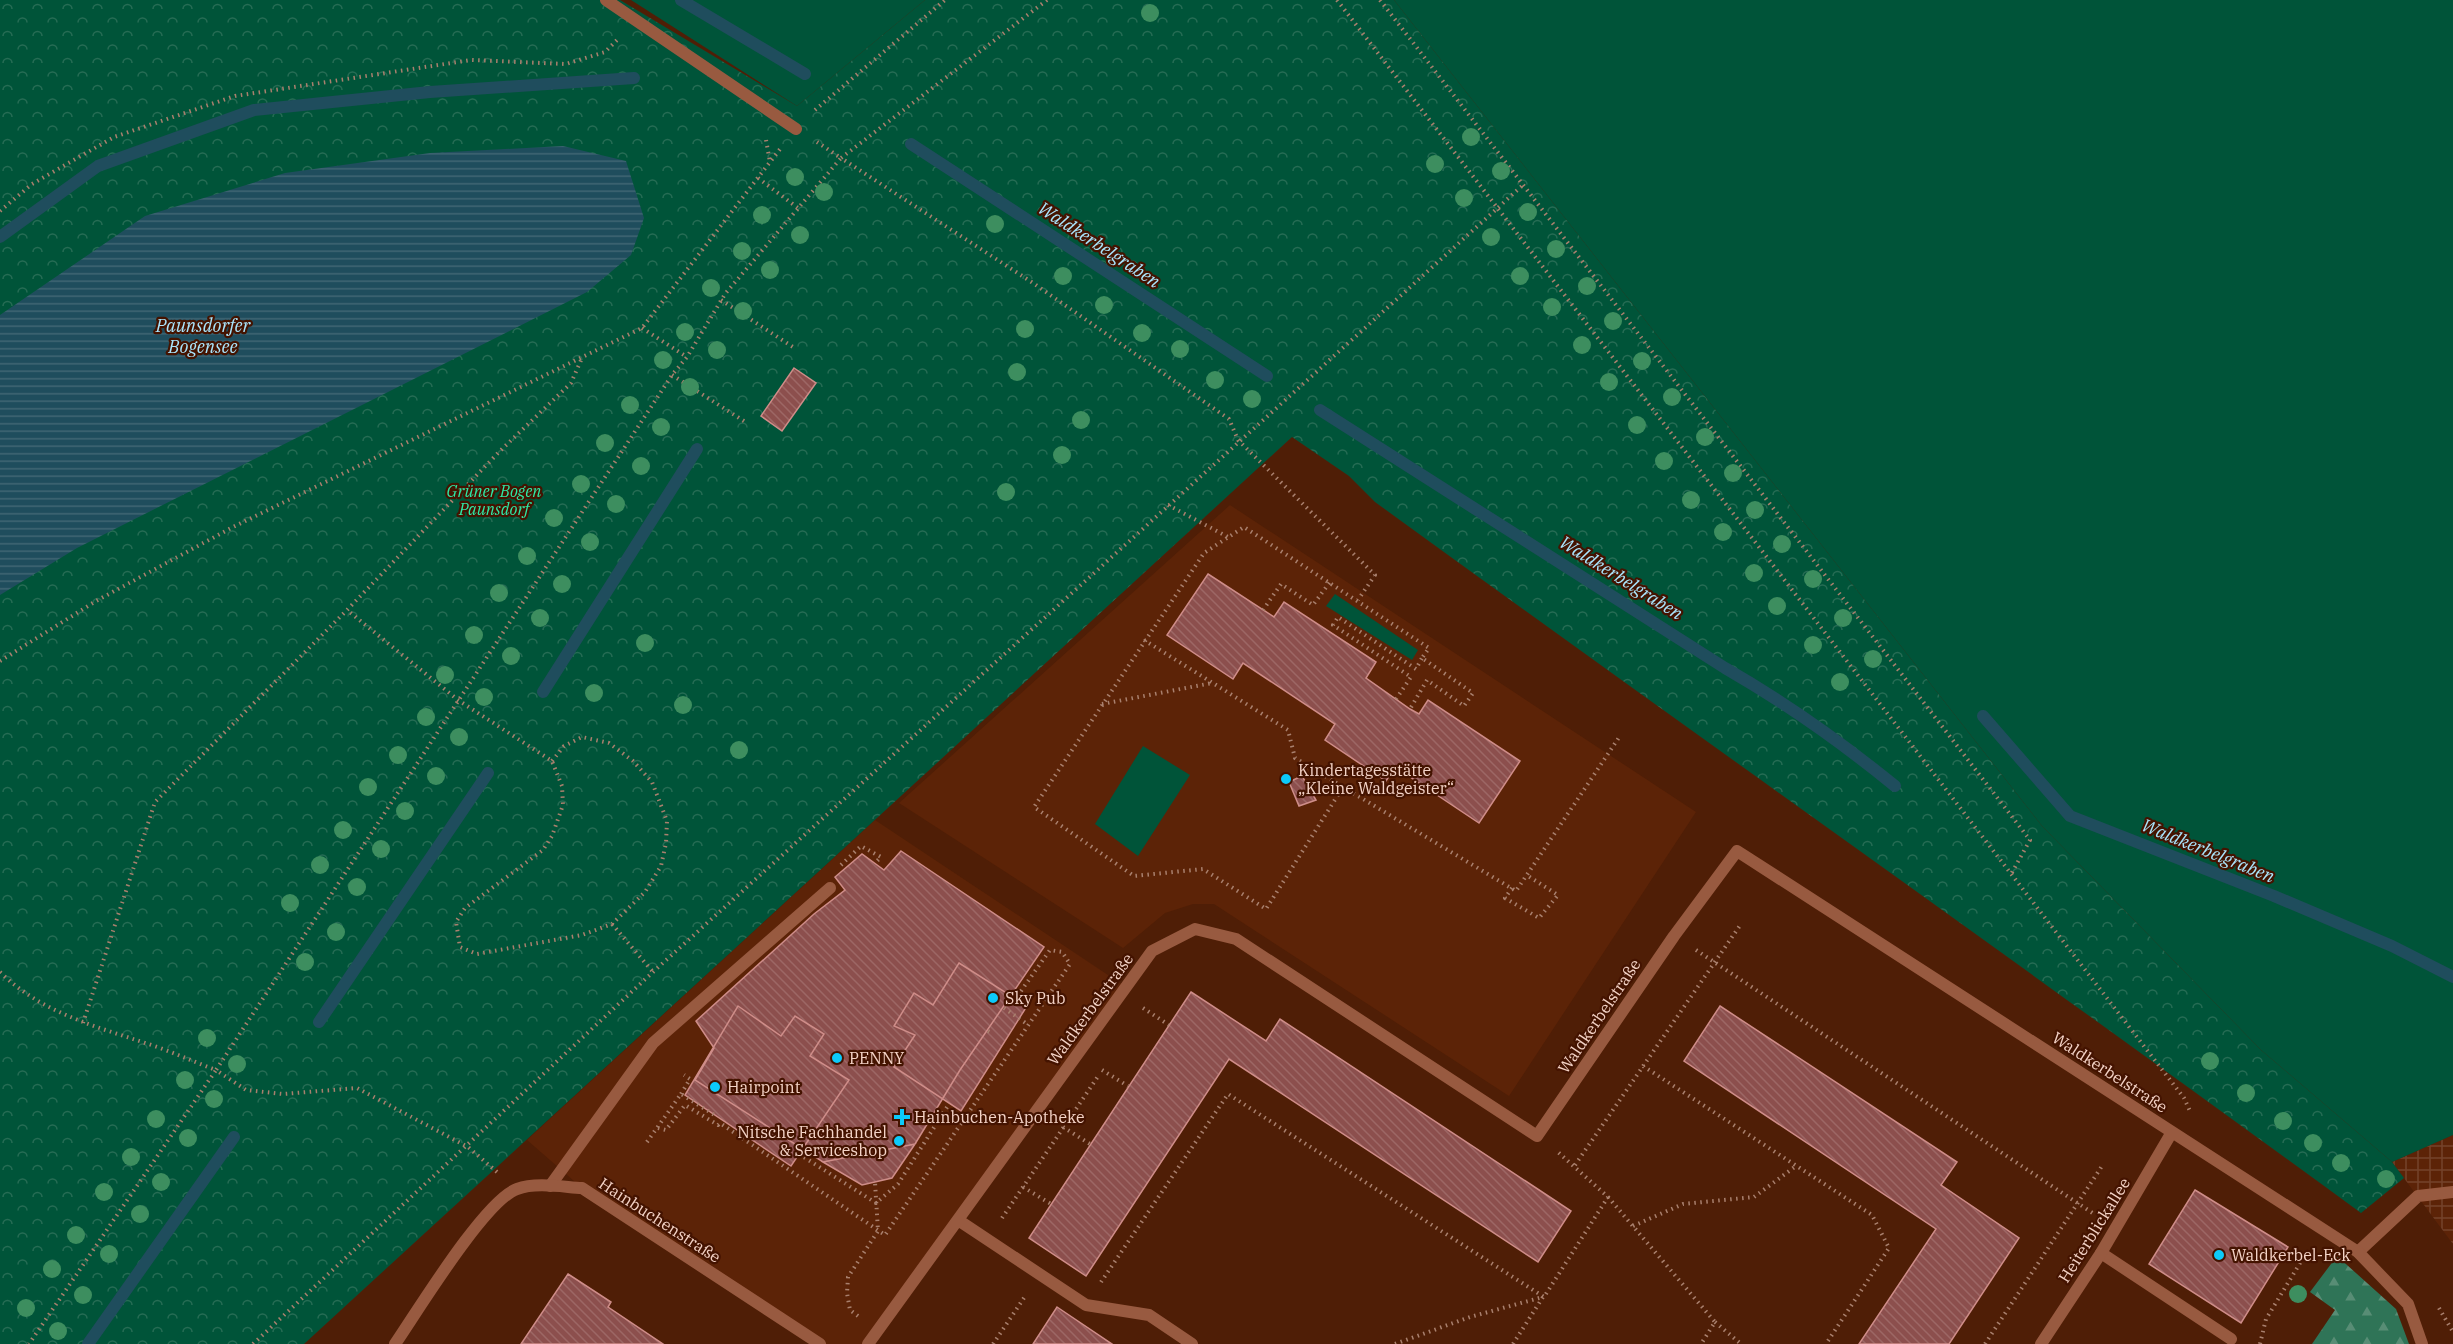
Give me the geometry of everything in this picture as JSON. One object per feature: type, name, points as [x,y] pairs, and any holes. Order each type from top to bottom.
[{"type":"street","points":[[606,0],[796,129]]},
{"type":"street","name":"Waldkerbelstraße","points":[[868,1344],[1152,951],[1195,929],[1236,939],[1537,1136],[1674,936],[1737,851],[2358,1251],[2408,1304],[2422,1344]]},
{"type":"street","points":[[550,1186],[652,1043],[830,888]]},
{"type":"street","name":"Heiterblickallee","points":[[2041,1344],[2101,1253],[2172,1132]]},
{"type":"street","name":"Hainbuchenstraße","points":[[516,1189],[550,1186],[582,1188],[820,1344]]},
{"type":"street","points":[[395,1344],[486,1214],[516,1189]]},
{"type":"street","points":[[2358,1251],[2418,1196],[2453,1192]]},
{"type":"street","points":[[958,1220],[1086,1305],[1149,1315],[1192,1344]]},
{"type":"street","points":[[2101,1253],[2231,1339]]},
{"type":"path","points":[[0,662],[96,601],[233,527],[642,328],[796,129],[945,0]]},
{"type":"path","points":[[29,1344],[216,1070],[672,375],[687,357],[721,300],[841,158],[1047,0]]},
{"type":"path","points":[[1337,0],[2010,876],[2184,1098],[2194,1119]]},
{"type":"path","points":[[1380,0],[2030,840],[2010,876]]},
{"type":"path","points":[[0,211],[32,184],[114,137],[235,96],[471,60],[566,64],[605,52],[636,20]]},
{"type":"path","points":[[796,129],[1033,283],[1229,419],[1238,440],[1375,575],[1358,600]]},
{"type":"path","points":[[758,178],[798,208]]},
{"type":"path","points":[[253,1344],[468,1147],[653,972],[1238,440],[1523,185]]},
{"type":"path","points":[[721,300],[796,349]]},
{"type":"path","points":[[642,328],[687,357]]},
{"type":"path","points":[[83,1023],[155,802],[347,610],[499,452],[571,383],[582,358]]},
{"type":"path","points":[[672,375],[747,423]]},
{"type":"path","points":[[1168,504],[1228,537]]},
{"type":"path","points":[[1343,787],[1266,909],[1203,869],[1134,876],[1034,807],[1204,553],[1244,527],[1429,648],[1416,669],[1338,617],[1333,626],[1411,677],[1396,699]]},
{"type":"path","points":[[1263,610],[1281,584],[1313,605],[1330,582]]},
{"type":"path","points":[[347,610],[458,700],[552,761],[562,786],[563,805],[552,836],[543,850],[465,908],[456,922],[460,947],[477,954],[582,935],[612,924],[645,892],[660,866],[666,843],[667,821],[652,782],[633,761],[609,743],[582,737],[564,746],[552,761]]},
{"type":"path","points":[[1144,640],[1288,729],[1295,758],[1516,891],[1620,736]]},
{"type":"path","points":[[1410,709],[1427,680],[1464,706],[1473,693],[1422,658]]},
{"type":"path","points":[[1101,704],[1214,683]]},
{"type":"path","points":[[830,888],[829,878],[861,846],[881,857],[875,863]]},
{"type":"path","points":[[1512,888],[1505,898],[1539,918],[1558,895],[1528,876]]},
{"type":"path","points":[[612,924],[653,972]]},
{"type":"path","points":[[1575,1165],[1741,924]]},
{"type":"path","points":[[1674,936],[2078,1202],[2114,1229]]},
{"type":"path","points":[[658,1128],[666,1130],[685,1105],[741,1134],[885,1235],[1070,964],[1062,952],[1050,950],[1022,985],[1016,998]]},
{"type":"path","points":[[0,972],[44,1006],[83,1023],[160,1048],[216,1070],[246,1090],[283,1094],[357,1088],[468,1147],[516,1189]]},
{"type":"path","points":[[1137,1017],[1149,999]]},
{"type":"path","points":[[1004,1008],[1027,1024]]},
{"type":"path","points":[[1143,1008],[1169,1025]]},
{"type":"path","points":[[987,1239],[1108,1061]]},
{"type":"path","points":[[1643,1066],[1872,1215],[1889,1248],[1826,1344]]},
{"type":"path","points":[[1102,1070],[1128,1086]]},
{"type":"path","points":[[647,1142],[690,1079],[684,1075]]},
{"type":"path","points":[[978,1083],[985,1089]]},
{"type":"path","points":[[681,1094],[716,1116]]},
{"type":"path","points":[[1086,1305],[1228,1094],[1544,1297]]},
{"type":"path","points":[[876,1203],[898,1184],[949,1104]]},
{"type":"path","points":[[1063,1127],[1090,1144]]},
{"type":"path","points":[[1537,1136],[1575,1165],[1608,1197],[1715,1322],[1741,1344]]},
{"type":"path","points":[[799,1154],[876,1203]]},
{"type":"path","points":[[1633,1227],[1683,1203],[1754,1197],[1796,1166]]},
{"type":"path","points":[[1985,1344],[2102,1166]]},
{"type":"path","points":[[875,1182],[878,1231],[848,1277],[847,1293],[850,1310],[878,1329]]},
{"type":"path","points":[[1023,1187],[1051,1204]]},
{"type":"path","points":[[1513,1344],[1608,1197]]},
{"type":"path","points":[[2260,1344],[2266,1319],[2321,1229]]},
{"type":"path","points":[[993,1344],[1040,1275]]},
{"type":"path","points":[[1395,1344],[1470,1317],[1544,1297]]},
{"type":"path","points":[[1701,1344],[1715,1322]]},
{"type":"shaded area","name":"Kindertagesstätte „Kleine Waldgeister“","points":[[1230,505],[1696,812],[1509,1096],[1214,904],[1193,904],[1165,913],[1123,948],[899,803]]},
{"type":"shaded area","points":[[875,820],[1126,987],[868,1344],[820,1344],[582,1188],[527,1140]]},
{"type":"shaded area","points":[[2453,1135],[2453,1244],[2392,1162]]},
{"type":"green space","name":"Grüner Bogen Paunsdorf","points":[[0,0],[620,0],[797,106],[925,0],[1394,0],[2042,826],[2261,1050],[2392,1162],[2404,1178],[2361,1213],[1375,502],[1349,476],[1292,437],[304,1344],[0,1344]]},
{"type":"green space","points":[[631,0],[925,0],[797,106]]},
{"type":"green space","points":[[1394,0],[2453,0],[2453,1135],[2392,1162],[2261,1050],[2042,826]]},
{"type":"green space","points":[[1335,594],[1418,650],[1412,660],[1326,606]]},
{"type":"green space","points":[[1143,746],[1190,775],[1138,856],[1095,824]]},
{"type":"green space","points":[[2337,1256],[2396,1309],[2409,1344],[2312,1344],[2335,1310],[2310,1292]]},
{"type":"water","name":"Paunsdorfer Bogensee","points":[[563,146],[626,161],[644,218],[631,255],[587,292],[77,548],[0,595],[0,315],[145,216],[285,173],[430,153]]},
{"type":"building","points":[[794,368],[816,383],[782,431],[761,416]]},
{"type":"building","points":[[1208,574],[1274,617],[1284,602],[1376,662],[1366,678],[1410,709],[1419,714],[1428,700],[1520,761],[1479,823],[1395,767],[1386,781],[1325,740],[1335,724],[1243,663],[1233,679],[1167,635]]},
{"type":"building","points":[[1302,776],[1316,800],[1299,806],[1289,782]]},
{"type":"building","points":[[901,851],[1044,947],[960,1070],[915,1144],[823,1162],[695,1080],[714,1048],[696,1021],[814,914],[845,890],[835,877],[862,854],[884,870]]},
{"type":"building","points":[[959,963],[1027,1006],[961,1111],[894,1067],[915,1035],[894,1026],[914,993],[933,1005]]},
{"type":"building","points":[[1191,992],[1266,1041],[1280,1019],[1571,1211],[1538,1262],[1229,1059],[1086,1276],[1029,1238]]},
{"type":"building","points":[[738,1006],[781,1036],[795,1016],[824,1034],[810,1056],[849,1080],[791,1166],[685,1095]]},
{"type":"building","points":[[1720,1006],[1957,1162],[1941,1185],[2019,1238],[1949,1344],[1859,1344],[1936,1229],[1684,1061]]},
{"type":"building","points":[[915,1144],[892,1178],[862,1185],[823,1162]]},
{"type":"building","name":"Waldkerbel-Eck","points":[[2195,1190],[2288,1247],[2241,1323],[2149,1264]]},
{"type":"building","points":[[568,1274],[611,1302],[608,1307],[663,1344],[521,1344]]},
{"type":"building","points":[[1057,1307],[1112,1344],[1033,1344]]},
{"type":"waterway","name":"Waldkerbelgraben","points":[[681,0],[805,74]]},
{"type":"waterway","points":[[0,237],[98,166],[254,110],[430,92],[634,78]]},
{"type":"waterway","name":"Waldkerbelgraben","points":[[911,144],[1267,376]]},
{"type":"waterway","name":"Waldkerbelgraben","points":[[1320,410],[1791,709],[1895,786]]},
{"type":"waterway","points":[[543,692],[697,449]]},
{"type":"waterway","name":"Waldkerbelgraben","points":[[1983,716],[2070,816],[2274,896],[2392,946],[2453,977]]},
{"type":"waterway","points":[[319,1022],[488,773]]},
{"type":"waterway","points":[[88,1344],[234,1137]]},
{"type":"place","name":"Kindertagesstätte „Kleine Waldgeister“","points":[[1286,779]]},
{"type":"place","name":"Sky Pub","points":[[993,998]]},
{"type":"place","name":"PENNY","points":[[837,1058]]},
{"type":"place","name":"Hairpoint","points":[[715,1087]]},
{"type":"place","name":"Hainbuchen-Apotheke","points":[[902,1117]]},
{"type":"place","name":"Nitsche Fachhandel & Serviceshop","points":[[899,1141]]},
{"type":"place","name":"Waldkerbel-Eck","points":[[2219,1255]]}]
